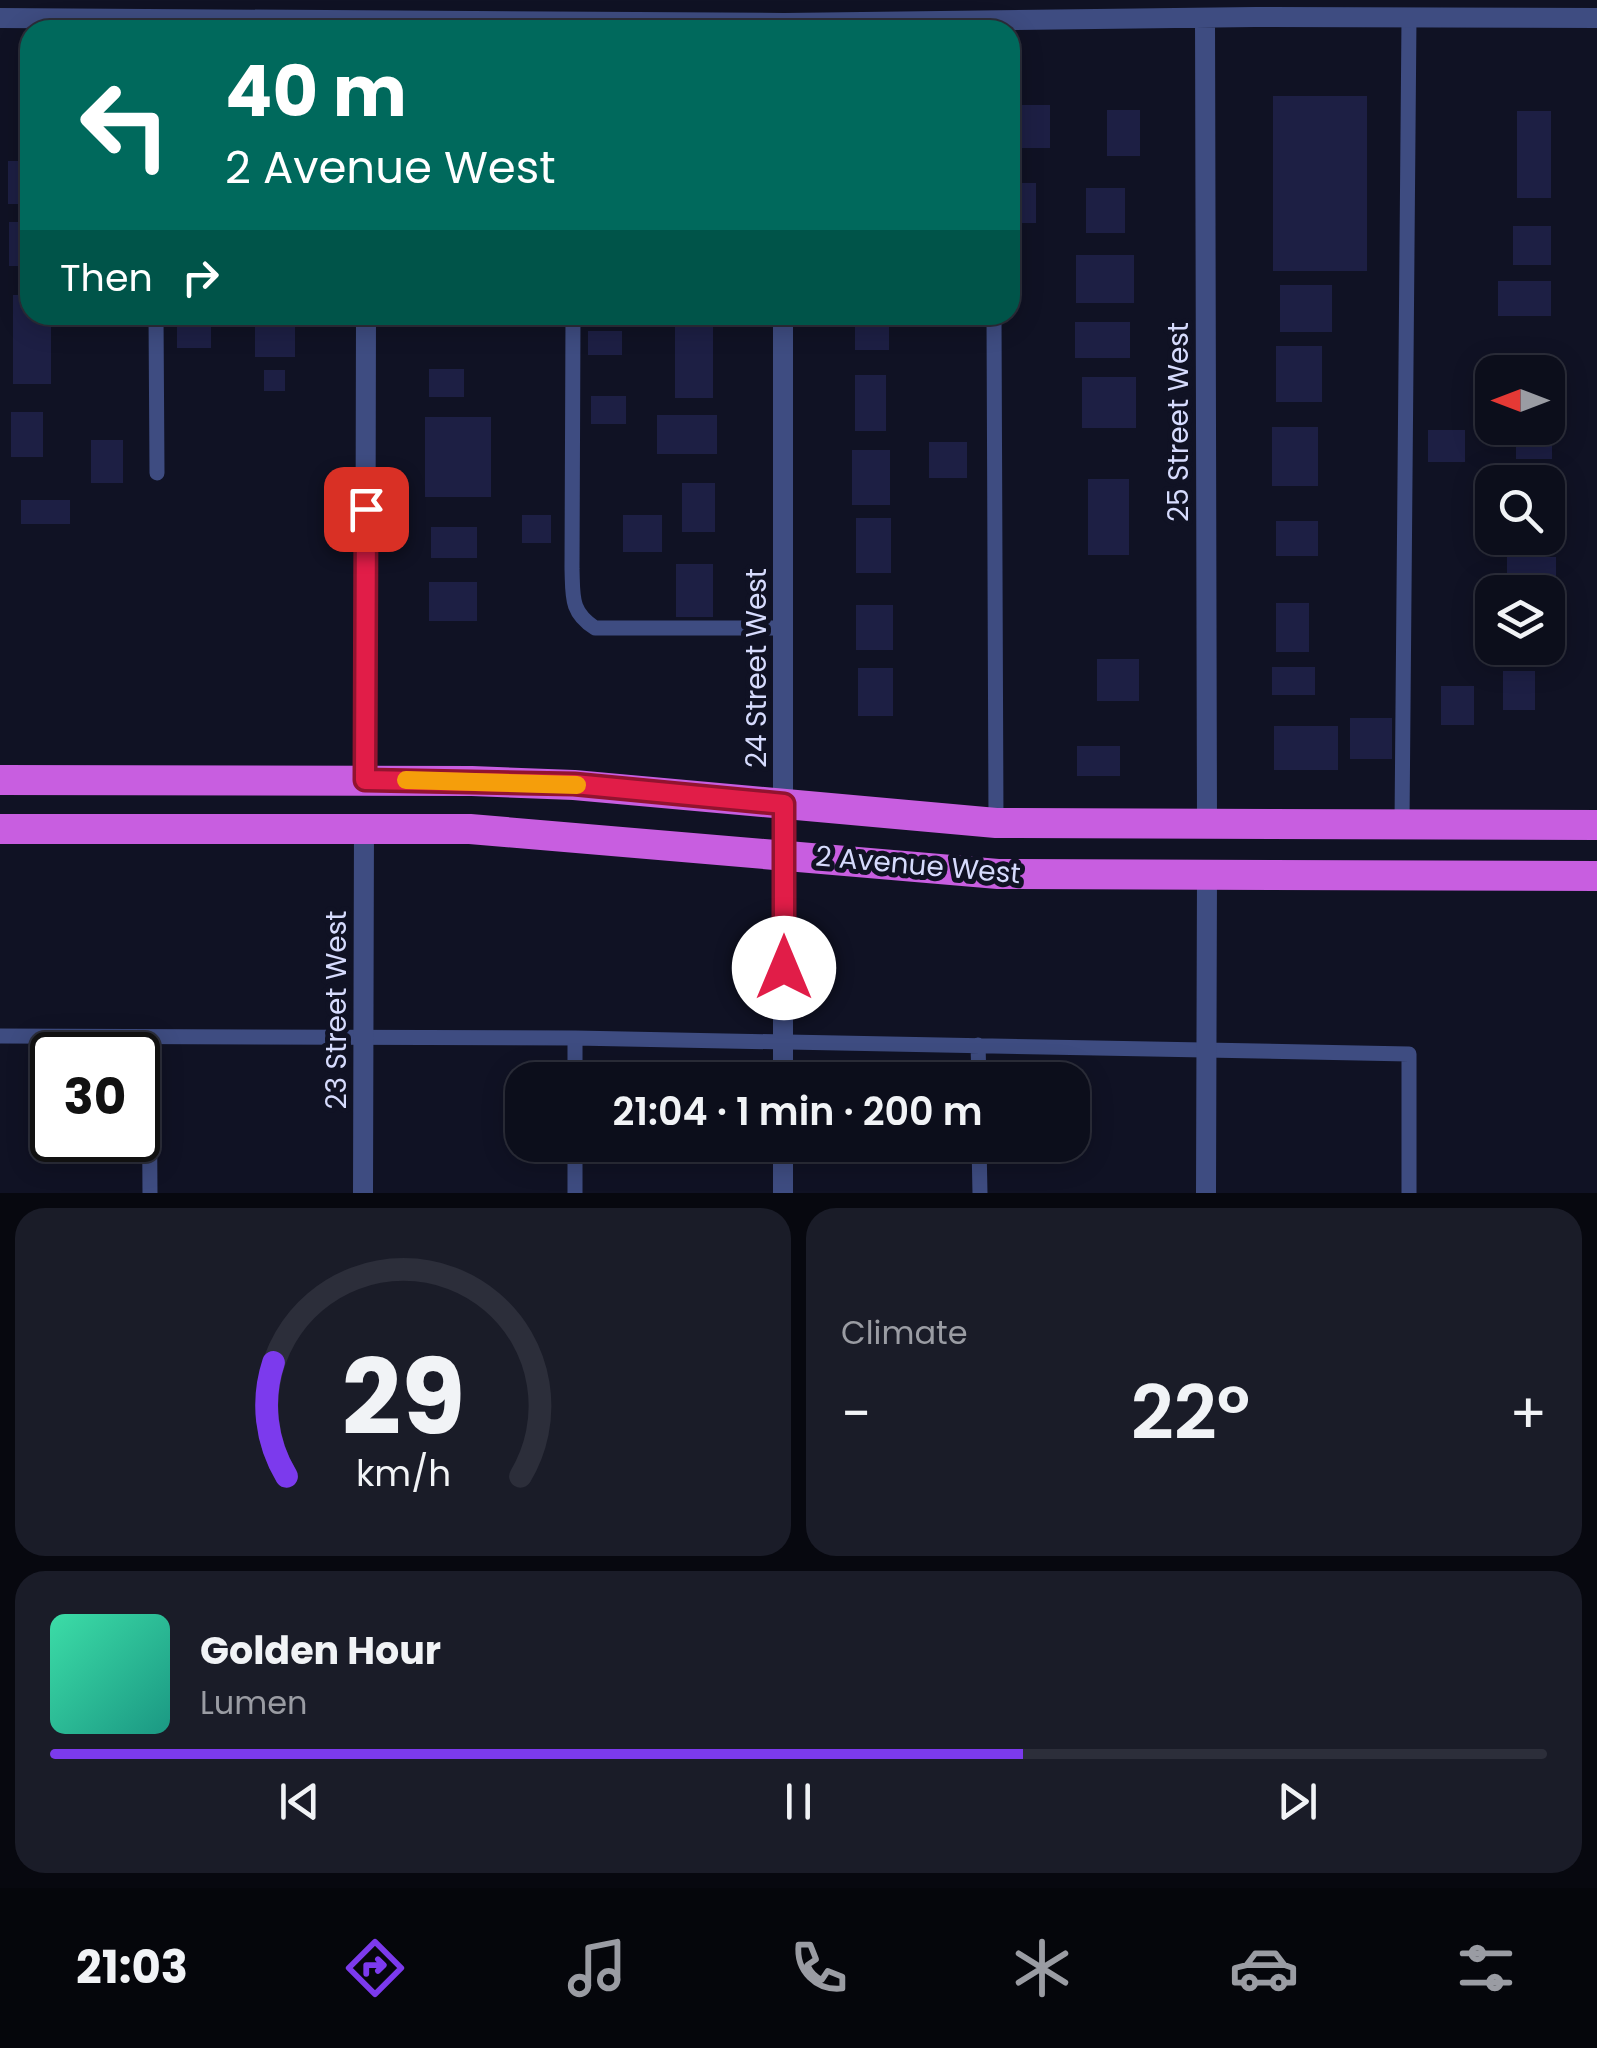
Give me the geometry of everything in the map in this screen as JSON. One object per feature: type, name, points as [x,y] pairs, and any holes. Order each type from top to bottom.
[{"type":"highway","name":"2 Avenue West","points":[[0,780],[574,784],[996,823],[1597,825]]},
{"type":"highway","name":"2 Avenue West","points":[[0,830],[487,830],[998,874],[1597,876]]},
{"type":"street","points":[[0,18],[105,20]]},
{"type":"street","points":[[1020,24],[1205,18],[1597,18]]},
{"type":"street","name":"25 Street West","points":[[1205,18],[1207,825]]},
{"type":"street","points":[[365,780],[366,325]]},
{"type":"street","name":"24 Street West","points":[[784,325],[784,1062]]},
{"type":"street","name":"23 Street West","points":[[363,1193],[364,827]]},
{"type":"street","points":[[1206,1193],[1207,874]]},
{"type":"street","points":[[784,1162],[784,1193]]},
{"type":"lane","points":[[1402,824],[1410,18]]},
{"type":"lane","points":[[156,325],[157,473]]},
{"type":"lane","points":[[573,325],[572,569],[574,601],[580,618],[595,628],[784,628]]},
{"type":"lane","points":[[994,325],[996,823]]},
{"type":"lane","points":[[0,1036],[30,1036]]},
{"type":"lane","points":[[160,1038],[576,1038],[1409,1054],[1409,1193]]},
{"type":"lane","points":[[575,1062],[576,1038]]},
{"type":"lane","points":[[978,1046],[978,1062]]},
{"type":"lane","points":[[150,1162],[150,1193]]},
{"type":"lane","points":[[575,1162],[575,1193]]},
{"type":"lane","points":[[979,1162],[980,1193]]},
{"type":"building","points":[[1273,96],[1367,96],[1367,271],[1273,271]]},
{"type":"building","points":[[1020,105],[1050,105],[1050,148],[1020,148]]},
{"type":"building","points":[[1107,110],[1140,110],[1140,156],[1107,156]]},
{"type":"building","points":[[1517,111],[1551,111],[1551,198],[1517,198]]},
{"type":"building","points":[[8,161],[20,161],[20,204],[8,204]]},
{"type":"building","points":[[1020,183],[1036,183],[1036,223],[1020,223]]},
{"type":"building","points":[[1086,188],[1125,188],[1125,233],[1086,233]]},
{"type":"building","points":[[9,222],[20,222],[20,266],[9,266]]},
{"type":"building","points":[[1513,226],[1551,226],[1551,265],[1513,265]]},
{"type":"building","points":[[1076,255],[1134,255],[1134,303],[1076,303]]},
{"type":"building","points":[[1498,281],[1551,281],[1551,316],[1498,316]]},
{"type":"building","points":[[1280,285],[1332,285],[1332,332],[1280,332]]},
{"type":"building","points":[[13,295],[20,295],[20,325],[51,325],[51,384],[13,384]]},
{"type":"building","points":[[1075,322],[1130,322],[1130,358],[1075,358]]},
{"type":"building","points":[[177,325],[211,325],[211,348],[177,348]]},
{"type":"building","points":[[255,325],[295,325],[295,357],[255,357]]},
{"type":"building","points":[[675,325],[713,325],[713,398],[675,398]]},
{"type":"building","points":[[855,325],[889,325],[889,350],[855,350]]},
{"type":"building","points":[[588,331],[622,331],[622,355],[588,355]]},
{"type":"building","points":[[1276,346],[1322,346],[1322,402],[1276,402]]},
{"type":"building","points":[[429,369],[464,369],[464,397],[429,397]]},
{"type":"building","points":[[264,370],[285,370],[285,391],[264,391]]},
{"type":"building","points":[[855,375],[886,375],[886,431],[855,431]]},
{"type":"building","points":[[1082,377],[1136,377],[1136,428],[1082,428]]},
{"type":"building","points":[[591,396],[626,396],[626,424],[591,424]]},
{"type":"building","points":[[11,412],[43,412],[43,457],[11,457]]},
{"type":"building","points":[[657,415],[717,415],[717,454],[657,454]]},
{"type":"building","points":[[425,417],[491,417],[491,497],[425,497]]},
{"type":"building","points":[[1272,427],[1318,427],[1318,486],[1272,486]]},
{"type":"building","points":[[1428,430],[1465,430],[1465,462],[1428,462]]},
{"type":"building","points":[[91,440],[123,440],[123,483],[91,483]]},
{"type":"building","points":[[929,442],[967,442],[967,478],[929,478]]},
{"type":"building","points":[[1516,445],[1552,445],[1552,459],[1516,459]]},
{"type":"building","points":[[852,450],[890,450],[890,505],[852,505]]},
{"type":"building","points":[[1088,479],[1129,479],[1129,555],[1088,555]]},
{"type":"building","points":[[682,483],[715,483],[715,532],[682,532]]},
{"type":"building","points":[[21,500],[70,500],[70,524],[21,524]]},
{"type":"building","points":[[522,515],[551,515],[551,543],[522,543]]},
{"type":"building","points":[[623,515],[662,515],[662,552],[623,552]]},
{"type":"building","points":[[856,518],[891,518],[891,573],[856,573]]},
{"type":"building","points":[[1276,521],[1318,521],[1318,556],[1276,556]]},
{"type":"building","points":[[431,527],[477,527],[477,558],[431,558]]},
{"type":"building","points":[[1507,557],[1556,557],[1556,575],[1507,575]]},
{"type":"building","points":[[676,564],[713,564],[713,617],[676,617]]},
{"type":"building","points":[[429,582],[477,582],[477,621],[429,621]]},
{"type":"building","points":[[1276,603],[1309,603],[1309,652],[1276,652]]},
{"type":"building","points":[[856,605],[893,605],[893,650],[856,650]]},
{"type":"building","points":[[1097,659],[1139,659],[1139,701],[1097,701]]},
{"type":"building","points":[[1272,667],[1315,667],[1315,695],[1272,695]]},
{"type":"building","points":[[858,668],[893,668],[893,716],[858,716]]},
{"type":"building","points":[[1503,671],[1535,671],[1535,710],[1503,710]]},
{"type":"building","points":[[1441,686],[1474,686],[1474,725],[1441,725]]},
{"type":"building","points":[[1350,718],[1392,718],[1392,759],[1350,759]]},
{"type":"building","points":[[1274,726],[1338,726],[1338,770],[1274,770]]},
{"type":"building","points":[[1077,746],[1120,746],[1120,776],[1077,776]]},
{"type":"slow traffic","points":[[406,780],[577,785]]},
{"type":"route","points":[[366,509],[365,780],[574,784],[784,804],[784,968]]}]
